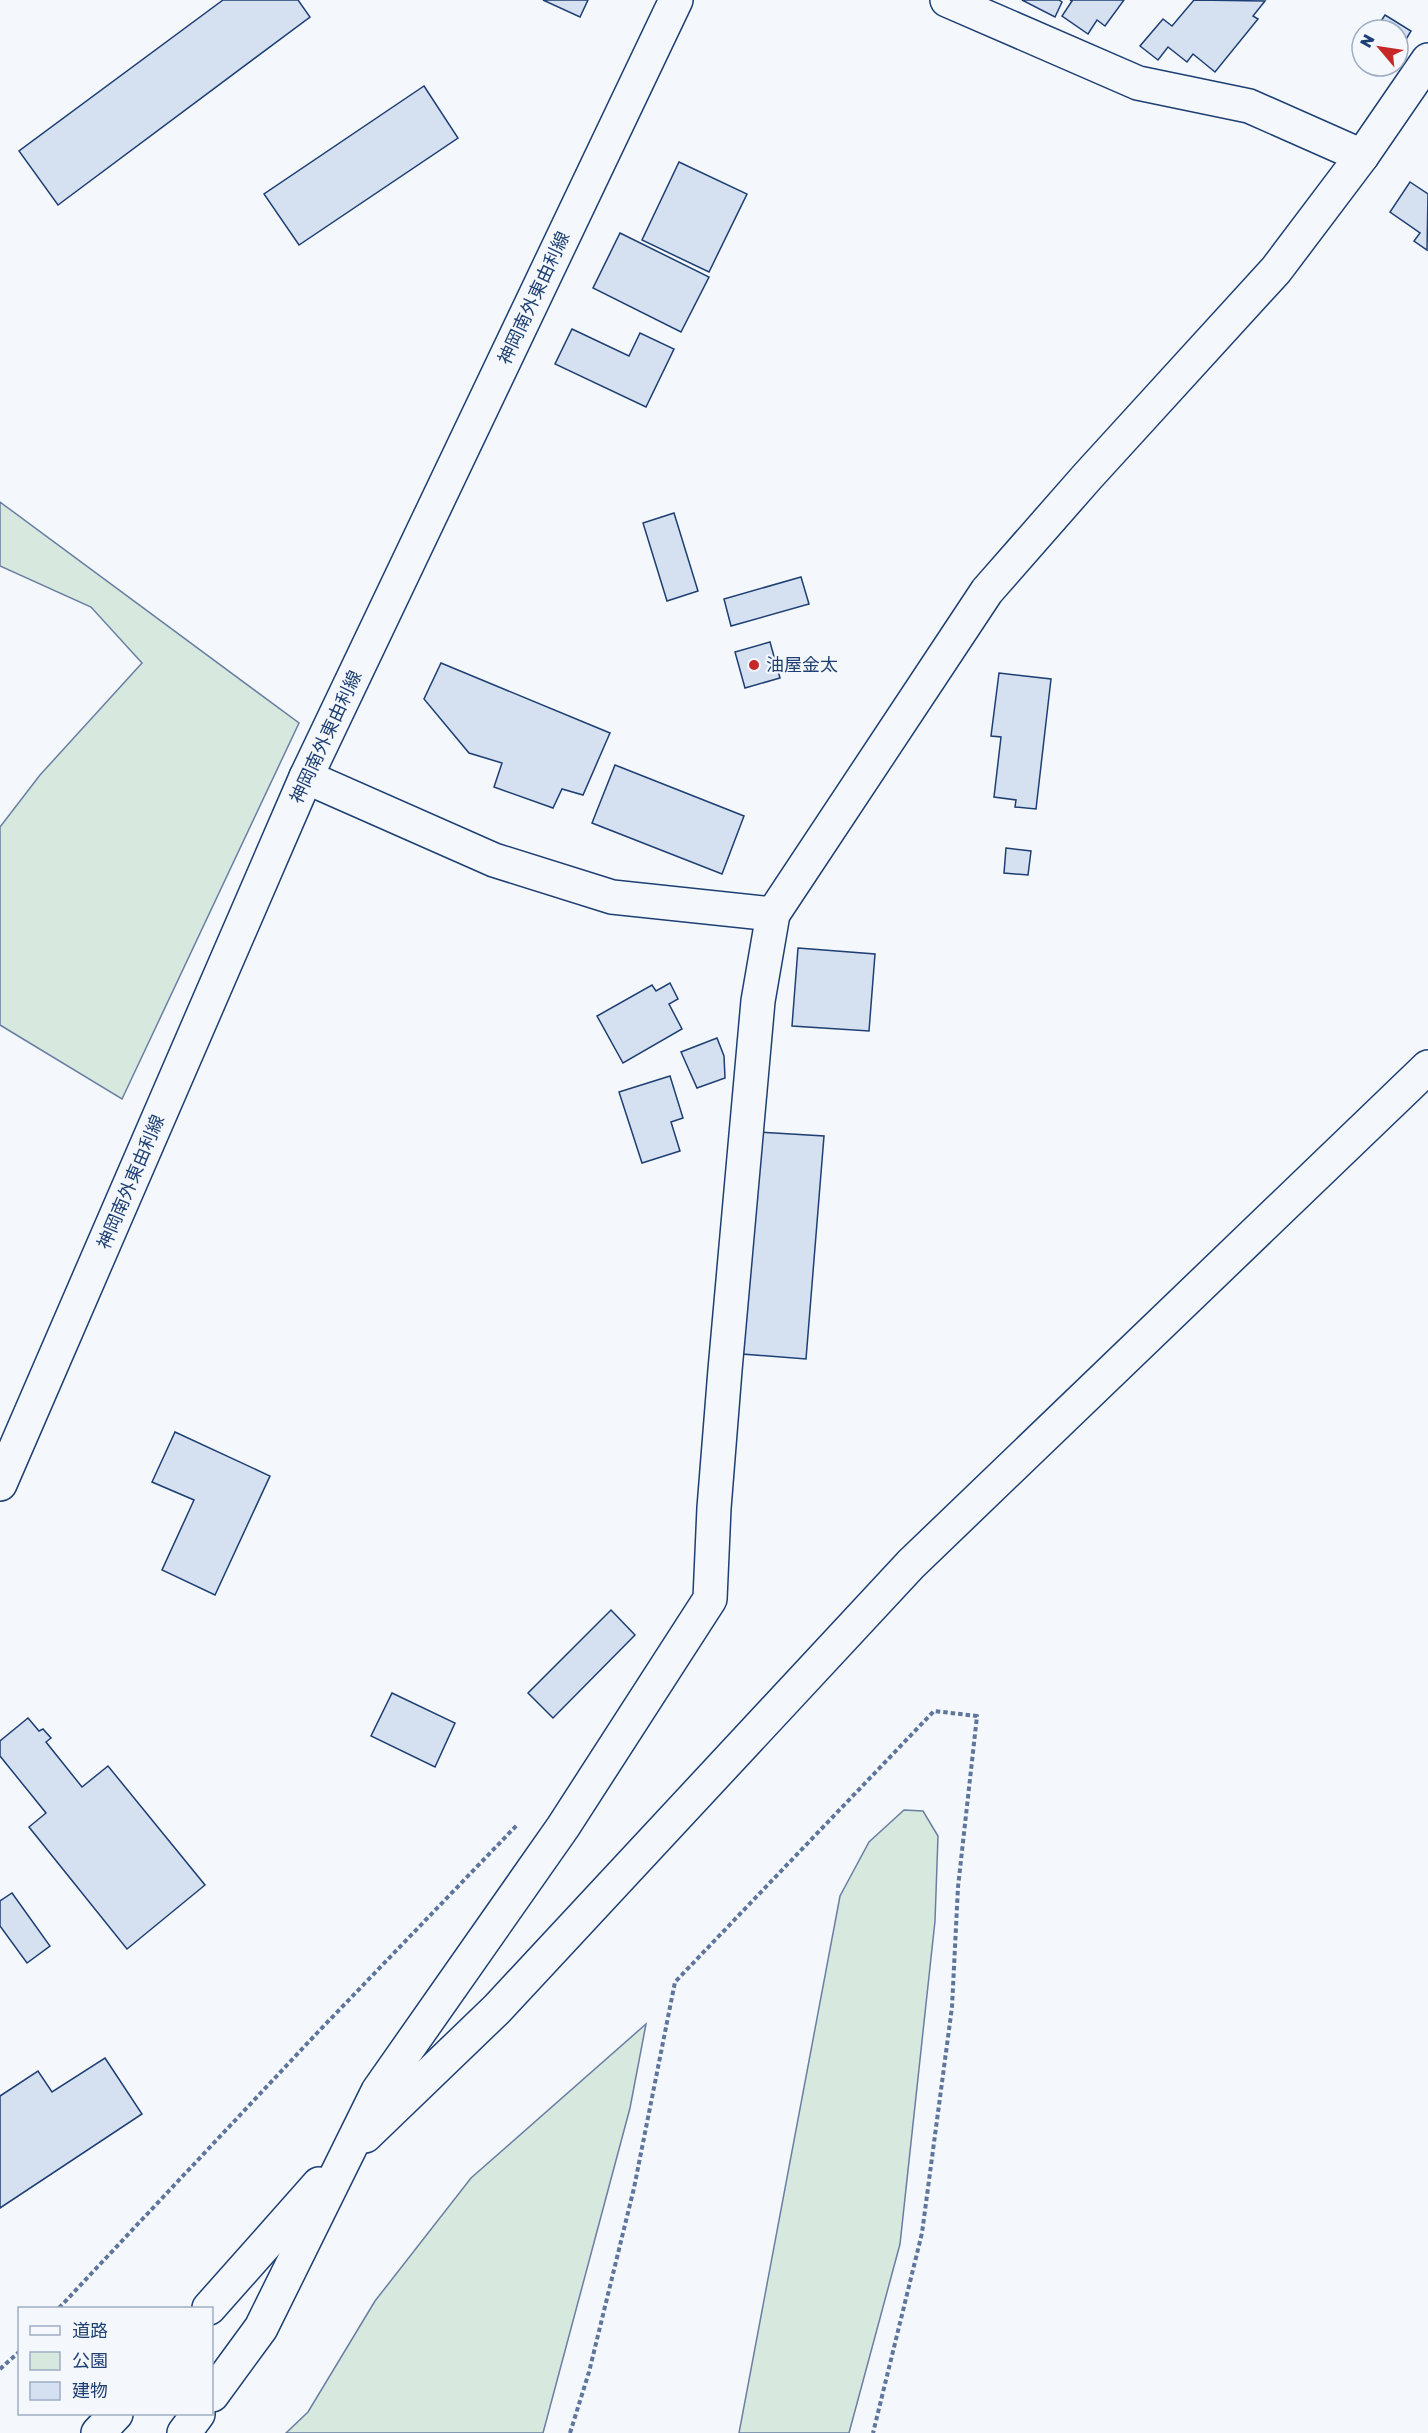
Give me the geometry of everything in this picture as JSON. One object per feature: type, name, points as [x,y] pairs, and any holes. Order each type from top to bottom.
[{"type":"street","name":"神岡南外東由利線","points":[[0,1484],[306,777],[676,0]]},
{"type":"street","points":[[947,0],[1138,83],[1249,106],[1362,156]]},
{"type":"street","points":[[213,2394],[261,2328],[378,2091],[563,1827],[710,1599],[714,1508],[725,1370],[758,1001],[773,914],[987,591],[1086,477],[1276,270],[1362,156],[1428,60]]},
{"type":"street","points":[[306,777],[494,860],[612,897],[773,914]]},
{"type":"street","points":[[210,2307],[348,2152],[497,2009],[911,1564],[1428,1067]]},
{"type":"street","points":[[98,2433],[115,2415]]},
{"type":"street","points":[[184,2433],[197,2415]]},
{"type":"path","points":[[570,2433],[589,2372],[634,2188],[675,1982],[934,1711],[977,1716],[958,1887],[952,2007],[922,2233],[873,2433]]},
{"type":"path","points":[[60,2307],[521,1821],[563,1827]]},
{"type":"path","points":[[0,2369],[18,2353]]},
{"type":"green space","points":[[0,502],[299,723],[122,1099],[0,1025],[0,827],[40,775],[142,663],[91,607],[0,566]]},
{"type":"green space","points":[[904,1810],[923,1811],[938,1836],[935,1921],[900,2244],[849,2433],[739,2433],[840,1896],[869,1842]]},
{"type":"green space","points":[[646,2024],[630,2108],[543,2433],[286,2433],[308,2412],[375,2301],[471,2178]]},
{"type":"building","points":[[223,0],[298,0],[310,17],[58,205],[19,151]]},
{"type":"building","points":[[543,0],[588,0],[580,17]]},
{"type":"building","points":[[1022,0],[1059,0],[1062,2],[1055,17]]},
{"type":"building","points":[[1070,0],[1124,0],[1105,26],[1097,20],[1088,34],[1062,16],[1072,1]]},
{"type":"building","points":[[1194,0],[1265,1],[1253,16],[1258,19],[1215,72],[1193,54],[1187,62],[1168,47],[1158,60],[1140,46],[1163,19],[1172,26]]},
{"type":"building","points":[[424,86],[458,138],[299,245],[264,194]]},
{"type":"building","points":[[679,162],[747,194],[709,272],[642,240]]},
{"type":"building","points":[[1410,182],[1428,194],[1427,250],[1414,241],[1420,233],[1390,212]]},
{"type":"building","points":[[620,233],[709,277],[681,332],[593,288]]},
{"type":"building","points":[[572,329],[629,356],[640,333],[674,349],[646,407],[555,364]]},
{"type":"building","points":[[674,513],[698,591],[667,601],[643,523]]},
{"type":"building","points":[[801,577],[809,604],[731,626],[724,599]]},
{"type":"building","points":[[770,642],[780,678],[745,688],[735,652]]},
{"type":"building","points":[[441,663],[610,733],[583,795],[562,789],[553,808],[494,787],[502,763],[469,753],[424,699]]},
{"type":"building","points":[[999,673],[1051,679],[1036,809],[1015,807],[1016,800],[994,797],[1001,737],[991,736]]},
{"type":"building","points":[[615,765],[744,816],[722,874],[592,823]]},
{"type":"building","points":[[1006,848],[1031,851],[1028,875],[1004,873]]},
{"type":"building","points":[[798,948],[875,954],[869,1031],[792,1026]]},
{"type":"building","points":[[670,983],[678,999],[669,1004],[682,1029],[623,1063],[597,1016],[652,985],[656,991]]},
{"type":"building","points":[[717,1038],[724,1056],[725,1078],[697,1088],[681,1052]]},
{"type":"building","points":[[670,1076],[683,1118],[671,1122],[680,1151],[642,1163],[619,1092]]},
{"type":"building","points":[[759,1132],[824,1136],[806,1359],[742,1354]]},
{"type":"building","points":[[175,1432],[270,1476],[215,1595],[162,1570],[194,1500],[152,1482]]},
{"type":"building","points":[[611,1610],[635,1635],[553,1718],[528,1693]]},
{"type":"building","points":[[392,1693],[455,1723],[435,1767],[371,1736]]},
{"type":"building","points":[[28,1718],[39,1731],[43,1729],[51,1738],[46,1742],[82,1787],[108,1766],[205,1885],[127,1949],[29,1827],[46,1813],[0,1756],[0,1741]]},
{"type":"building","points":[[12,1893],[50,1946],[27,1963],[0,1926],[0,1901]]},
{"type":"building","points":[[105,2058],[142,2114],[0,2208],[0,2096],[38,2071],[52,2092]]},
{"type":"place","name":"油屋金太","points":[[754,665]]}]
